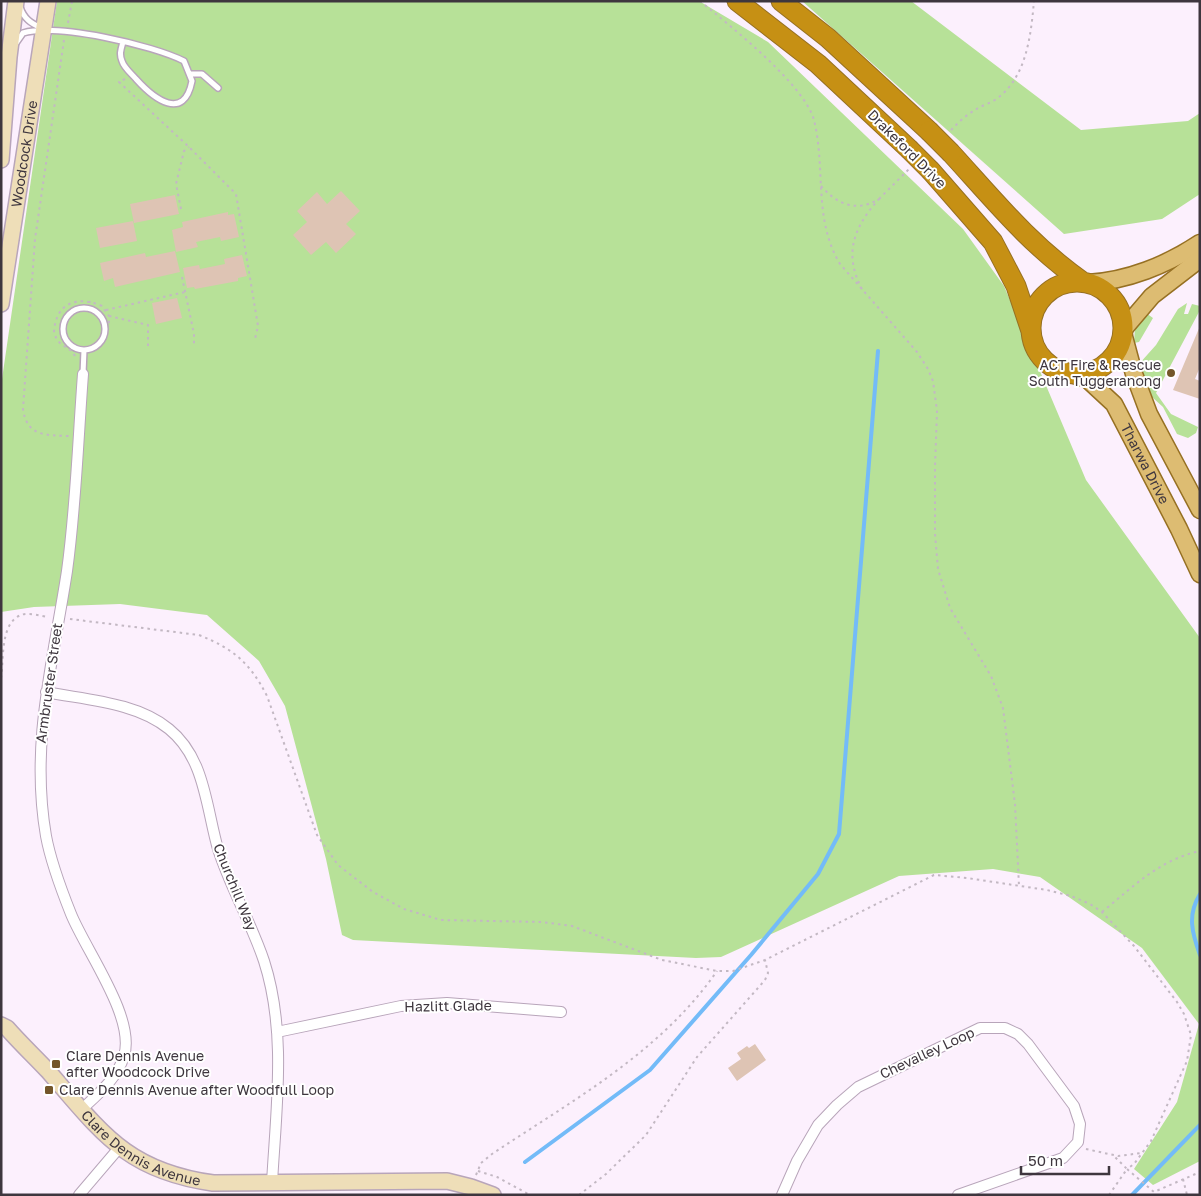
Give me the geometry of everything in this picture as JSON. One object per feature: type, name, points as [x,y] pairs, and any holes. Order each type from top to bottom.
[{"type":"highway","name":"Drakeford Drive","points":[[737,1],[818,64],[911,158],[931,171],[993,242],[1016,286],[1032,332]]},
{"type":"highway","name":"Drakeford Drive","points":[[781,1],[828,38],[937,133],[951,153],[1027,238],[1054,262],[1086,283]]},
{"type":"highway","points":[[1086,283],[1103,290],[1114,300],[1122,315],[1123,332],[1119,348],[1110,360],[1090,372],[1068,373],[1054,368],[1043,358],[1035,346],[1032,319],[1037,306],[1046,295],[1063,285],[1086,283]]},
{"type":"main road","points":[[1086,283],[1109,282],[1134,274],[1180,256],[1200,244]]},
{"type":"main road","points":[[1123,332],[1152,296],[1200,259]]},
{"type":"main road","name":"Tharwa Drive","points":[[1123,332],[1138,387],[1149,414],[1200,510]]},
{"type":"main road","name":"Tharwa Drive","points":[[1068,373],[1088,379],[1114,404],[1180,529],[1200,574]]},
{"type":"street","name":"Woodcock Drive","points":[[1,160],[7,72],[17,1]]},
{"type":"street","name":"Woodcock Drive","points":[[1,304],[48,1]]},
{"type":"street","name":"Armbruster Street","points":[[81,1110],[119,1070],[125,1054],[126,1038],[120,1011],[71,915],[57,877],[47,838],[41,799],[39,761],[54,618],[72,525],[82,374]]},
{"type":"street","name":"Churchill Way","points":[[46,692],[144,714],[171,730],[185,746],[200,774],[221,860],[264,960],[277,1032],[278,1071],[272,1183]]},
{"type":"street","name":"Hazlitt Glade","points":[[277,1032],[401,1006],[447,1003],[561,1012]]},
{"type":"street","name":"Clare Dennis Avenue","points":[[1,1025],[27,1050],[99,1131],[119,1148],[158,1170],[185,1179],[213,1183],[430,1181],[462,1184],[493,1195]]},
{"type":"street","name":"Chevalley Loop","points":[[782,1195],[810,1137],[837,1105],[858,1087],[986,1026],[1005,1028],[1018,1034],[1028,1044],[1074,1106],[1080,1124],[1077,1145]]},
{"type":"street","name":"Clare Dennis Avenue","points":[[1,1038],[27,1050]]},
{"type":"street","points":[[958,1195],[1063,1158],[1077,1145]]},
{"type":"street","points":[[79,1195],[119,1148]]},
{"type":"lane","points":[[17,1],[23,15],[30,22],[44,30]]},
{"type":"lane","points":[[7,72],[17,41],[23,33],[44,30],[66,32],[146,46],[184,61],[191,74],[192,81],[187,97],[178,103],[168,103],[153,97],[122,63],[120,53],[123,42]]},
{"type":"lane","points":[[191,74],[202,74],[218,88]]},
{"type":"lane","points":[[88,308],[102,318],[105,330],[100,342],[95,347],[84,350],[70,344],[65,338],[64,324],[71,312],[88,308]]},
{"type":"lane","points":[[82,374],[84,350]]},
{"type":"path","points":[[70,436],[49,435],[32,430],[25,422],[23,410],[35,240],[46,153],[72,1]]},
{"type":"path","points":[[700,1],[742,37],[797,90],[808,106],[816,135],[825,230],[830,248],[840,264],[917,352],[928,369],[938,411],[935,486],[938,569],[950,608],[992,676],[1003,708],[1015,804],[1019,886]]},
{"type":"path","points":[[937,133],[997,99],[1008,90],[1017,76],[1029,46],[1034,1]]},
{"type":"path","points":[[133,76],[120,82],[236,194],[258,326],[255,339]]},
{"type":"path","points":[[182,209],[176,184],[184,151],[189,147]]},
{"type":"path","points":[[866,295],[854,270],[853,248],[860,223],[911,158]]},
{"type":"path","points":[[820,185],[833,199],[847,206],[865,205],[879,199]]},
{"type":"path","points":[[182,277],[194,347]]},
{"type":"path","points":[[106,310],[186,292]]},
{"type":"path","points":[[76,363],[73,352],[56,340],[55,327],[59,313],[69,304],[81,300],[90,301],[102,306],[106,310],[109,316],[109,325]]},
{"type":"path","points":[[88,308],[90,301]]},
{"type":"path","points":[[109,316],[148,325],[148,347]]},
{"type":"path","points":[[1,678],[6,634],[12,621],[22,614],[198,635],[216,642],[241,657],[258,679],[267,696],[317,835],[338,865],[373,892],[404,909],[441,920],[542,922],[572,926],[662,960],[732,971],[766,960],[934,876],[1019,886],[1071,896],[1090,904],[1102,912],[1134,946],[1177,1002],[1184,1014],[1191,1035],[1187,1061],[1152,1141],[1127,1169],[1109,1195]]},
{"type":"path","points":[[1102,912],[1159,866],[1172,859],[1200,851]]},
{"type":"path","points":[[579,1195],[606,1174],[646,1135],[697,1057],[765,980],[768,973],[766,960]]},
{"type":"path","points":[[462,1184],[464,1175],[475,1178],[481,1163],[492,1154],[617,1073],[649,1046],[684,1011],[717,970]]},
{"type":"path","points":[[1077,1145],[1101,1154],[1114,1156],[1130,1156],[1142,1153]]},
{"type":"path","points":[[1114,1156],[1139,1181],[1154,1192],[1200,1172]]},
{"type":"path","points":[[478,1171],[496,1177],[530,1195]]},
{"type":"path","points":[[1183,1179],[1187,1195]]},
{"type":"green space","points":[[57,1],[699,1],[768,42],[963,229],[1004,286],[1086,480],[1200,638],[1200,1161],[1153,1185],[1134,1169],[1177,1102],[1199,1024],[1142,948],[1040,877],[993,869],[899,876],[721,957],[696,958],[353,940],[342,935],[326,859],[285,706],[259,661],[207,615],[120,604],[34,607],[1,612],[1,386]]},
{"type":"green space","points":[[802,1],[911,1],[1081,130],[1188,121],[1200,113],[1200,194],[1162,219],[1064,234]]},
{"type":"green space","points":[[1187,303],[1184,314],[1188,314],[1192,304],[1200,306],[1200,310],[1156,393],[1171,414],[1198,427],[1196,433],[1188,438],[1177,434],[1163,407],[1152,397],[1139,364],[1156,345],[1178,309]]},
{"type":"green space","points":[[1146,313],[1153,318],[1139,342],[1134,343],[1135,327]]},
{"type":"building","points":[[341,191],[360,211],[346,224],[356,234],[336,253],[326,242],[311,255],[293,235],[307,222],[297,211],[317,192],[327,204]]},
{"type":"building","points":[[175,195],[179,214],[134,223],[130,204]]},
{"type":"building","points":[[228,212],[228,215],[234,214],[239,237],[221,241],[220,237],[196,242],[198,247],[176,252],[172,230],[183,227],[182,222]]},
{"type":"building","points":[[133,221],[137,241],[100,248],[96,228]]},
{"type":"building","points":[[175,251],[180,272],[115,287],[113,278],[104,281],[100,263],[145,253],[146,257]]},
{"type":"building","points":[[242,255],[247,276],[238,278],[238,281],[195,289],[194,287],[187,288],[183,268],[199,265],[200,269],[225,264],[224,259]]},
{"type":"building","points":[[177,298],[182,318],[156,324],[152,303]]},
{"type":"building","points":[[1200,326],[1200,367],[1195,379],[1200,381],[1200,399],[1173,390]]},
{"type":"building","points":[[755,1044],[766,1060],[737,1081],[728,1068],[741,1059],[737,1053],[747,1046],[749,1048]]},
{"type":"waterway","points":[[525,1162],[650,1070],[751,955],[818,874],[839,834],[878,351]]},
{"type":"waterway","points":[[1200,894],[1193,909],[1192,917],[1193,932],[1200,955]]},
{"type":"waterway","points":[[1132,1195],[1200,1125]]},
{"type":"place","name":"ACT Fire & Rescue South Tuggeranong","points":[[1171,373]]},
{"type":"place","name":"Clare Dennis Avenue after Woodcock Drive","points":[[56,1064]]},
{"type":"place","name":"Clare Dennis Avenue after Woodfull Loop","points":[[49,1090]]}]
